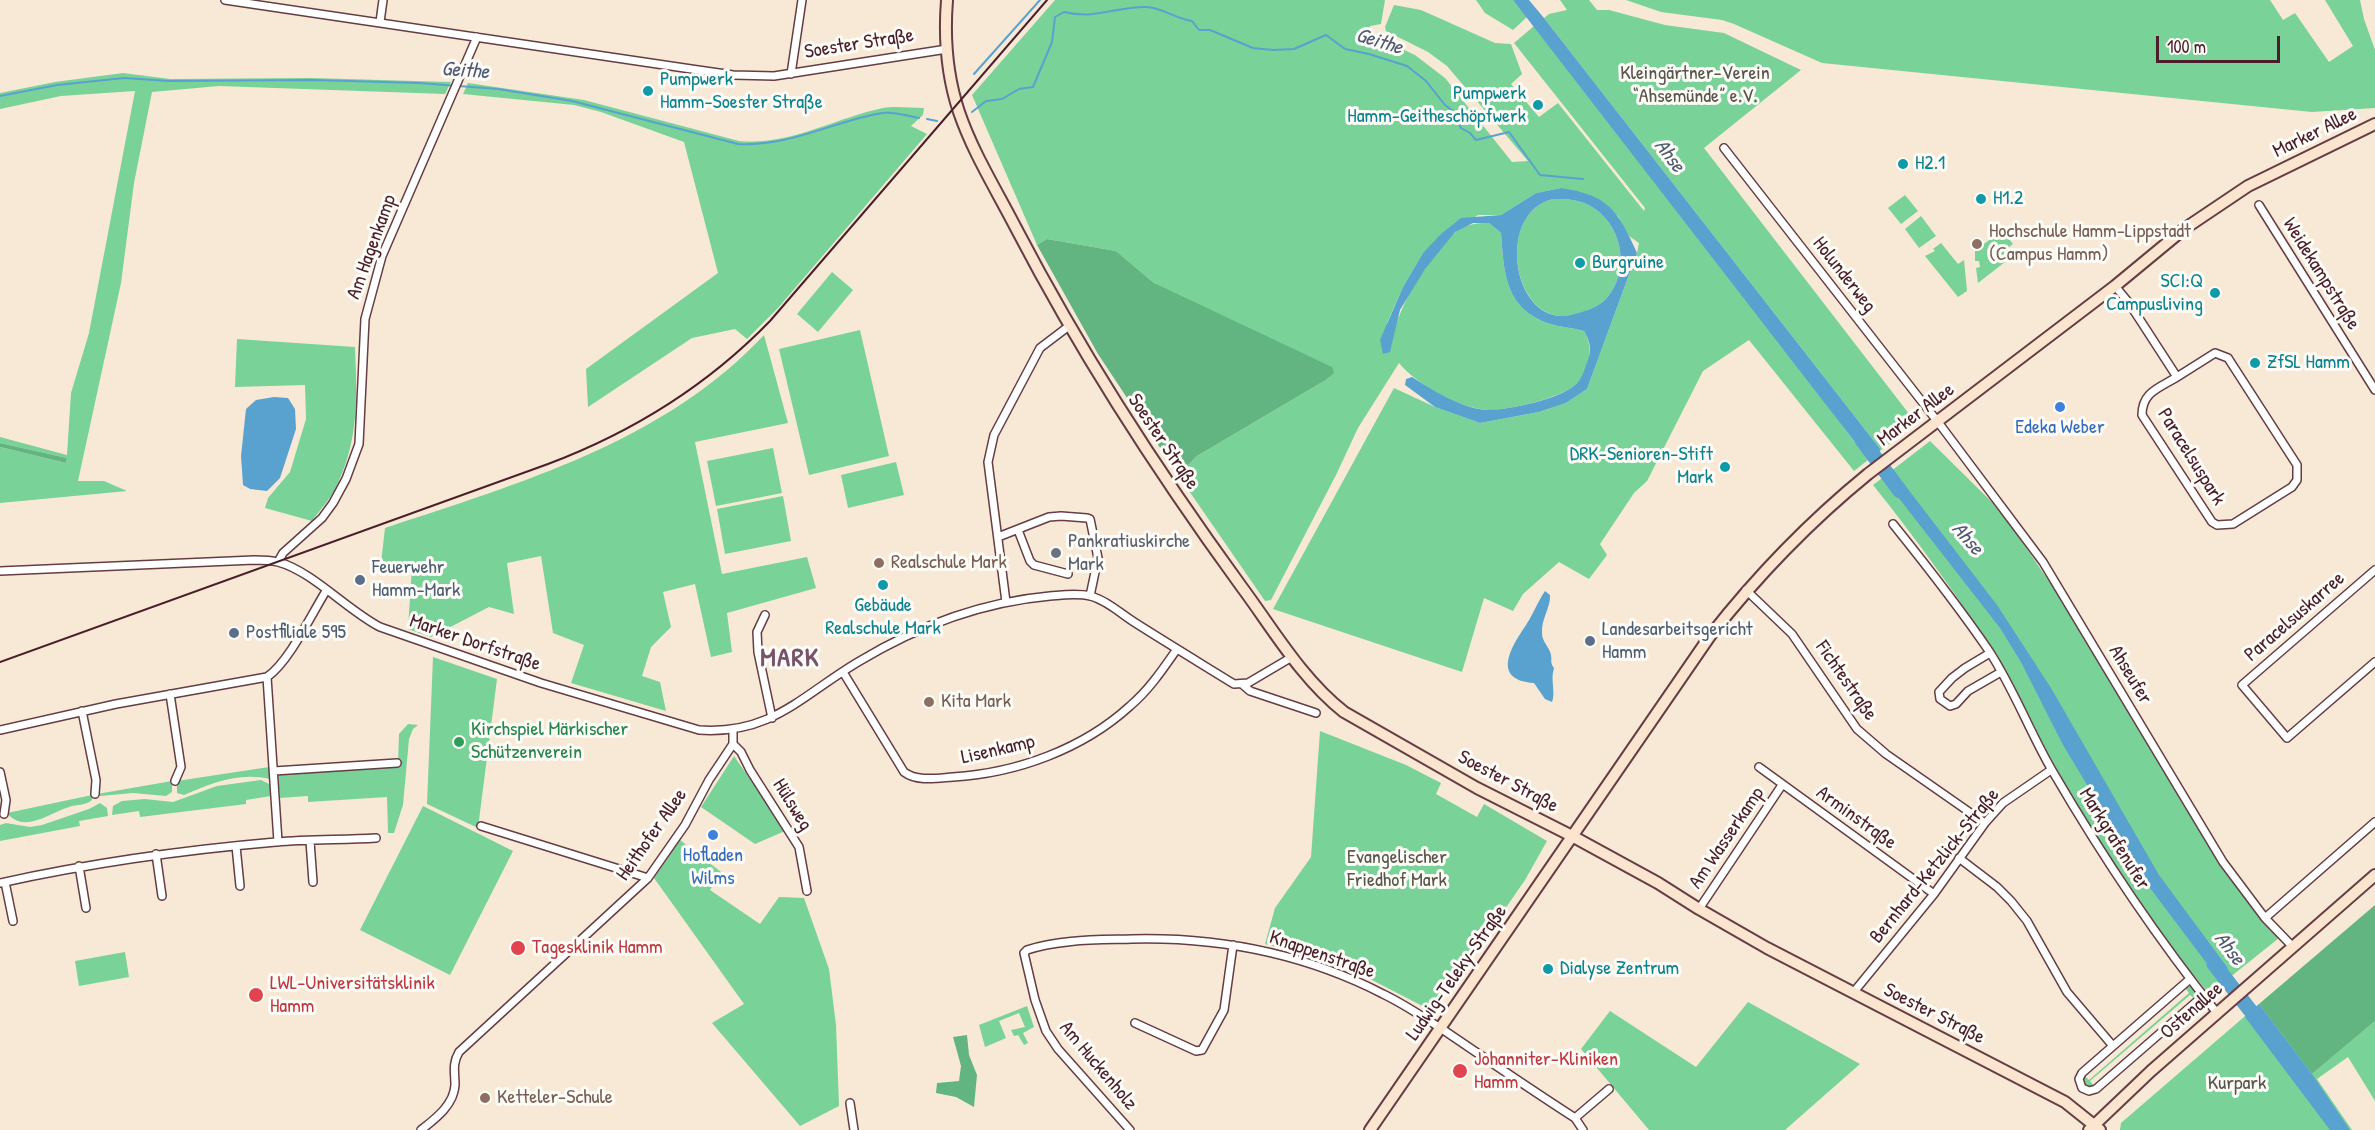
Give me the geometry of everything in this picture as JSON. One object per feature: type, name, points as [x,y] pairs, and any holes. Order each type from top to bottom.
[{"type":"main road","points":[[947,0],[947,49]]},
{"type":"main road","name":"Soester Straße","points":[[947,49],[952,86],[966,131],[1069,326],[1122,413],[1204,535],[1292,657],[1318,689],[1344,712],[1477,788],[1658,883],[1767,948],[2065,1102],[2094,1128]]},
{"type":"main road","name":"Marker Allee","points":[[1572,836],[1710,636],[1746,590],[1804,529],[1893,454],[2115,286],[2184,229],[2248,186],[2375,124]]},
{"type":"main road","name":"Ludwig-Teleky-Straße","points":[[1370,1130],[1572,836]]},
{"type":"main road","name":"Ostenallee","points":[[2094,1128],[2217,1013],[2375,875]]},
{"type":"street","name":"Soester Straße","points":[[225,0],[757,77],[791,74],[947,49]]},
{"type":"street","points":[[380,22],[383,0]]},
{"type":"street","points":[[791,74],[802,0]]},
{"type":"street","name":"Am Hagenkamp","points":[[278,562],[283,554],[322,518],[346,478],[358,444],[365,318],[372,287],[382,256],[477,37]]},
{"type":"street","name":"Holunderweg","points":[[1724,148],[1937,421]]},
{"type":"street","name":"Weidekampstraße","points":[[2259,205],[2375,390]]},
{"type":"street","name":"Paracelsuspark","points":[[2115,286],[2129,303],[2176,377]]},
{"type":"street","points":[[1006,602],[988,462],[990,444],[1040,348],[1069,326]]},
{"type":"street","name":"Paracelsuspark","points":[[2215,353],[2228,358],[2297,465],[2297,480],[2292,487],[2233,524],[2217,525],[2212,522],[2142,415],[2145,397],[2176,377],[2215,353]]},
{"type":"street","name":"Ahseufer","points":[[1937,421],[2043,562],[2223,862],[2265,918],[2293,947]]},
{"type":"street","points":[[998,537],[1049,517],[1090,519],[1098,558],[1090,596],[1234,684],[1243,685],[1250,691],[1316,713]]},
{"type":"street","name":"Markgrafenufer","points":[[1893,524],[1945,589],[1990,653],[2051,770],[2112,869],[2217,1013]]},
{"type":"street","points":[[1018,530],[1030,561],[1034,565],[1068,574]]},
{"type":"street","name":"Marker Dorfstraße","points":[[0,571],[234,561],[278,562],[296,570],[367,621],[417,642],[541,683],[699,730],[733,730],[772,718],[843,672],[912,634],[964,613],[1006,602],[1069,595],[1090,596]]},
{"type":"street","name":"Paracelsuskarree","points":[[2375,570],[2242,685],[2287,738],[2375,662]]},
{"type":"street","name":"Fichtestraße","points":[[1746,590],[1792,634],[1857,729],[1886,754],[1985,823]]},
{"type":"street","points":[[0,730],[82,711],[267,677],[286,657],[326,591]]},
{"type":"street","points":[[765,615],[757,632],[758,652],[772,718]]},
{"type":"street","name":"Lisenkamp","points":[[843,672],[904,772],[912,777],[959,777],[1028,763],[1077,743],[1100,730],[1148,688],[1177,649]]},
{"type":"street","points":[[1990,653],[1952,678],[1939,692],[1940,699],[1950,706],[1956,704],[1968,691],[2001,672]]},
{"type":"street","points":[[1243,685],[1292,657]]},
{"type":"street","points":[[267,677],[278,842]]},
{"type":"street","points":[[170,694],[181,767],[175,781]]},
{"type":"street","points":[[82,711],[96,780],[95,794]]},
{"type":"street","points":[[733,730],[734,744]]},
{"type":"street","name":"Heithofer Allee","points":[[421,1130],[448,1105],[454,1092],[454,1059],[459,1052],[648,878],[685,825],[709,780],[734,744]]},
{"type":"street","name":"Hülsweg","points":[[734,744],[799,847],[807,891]]},
{"type":"street","points":[[274,771],[397,763]]},
{"type":"street","name":"Arminstraße","points":[[1759,767],[1934,894]]},
{"type":"street","name":"Bernhard-Ketzlick-Straße","points":[[1853,993],[1934,894],[2002,803],[2051,770]]},
{"type":"street","points":[[0,772],[6,800],[4,814]]},
{"type":"street","name":"Am Wasserkamp","points":[[1699,909],[1782,784]]},
{"type":"street","points":[[2265,918],[2375,822]]},
{"type":"street","points":[[482,826],[648,878]]},
{"type":"street","points":[[14,921],[2,882],[79,866],[156,854],[278,842],[376,838]]},
{"type":"street","points":[[310,841],[313,882]]},
{"type":"street","points":[[236,846],[240,886]]},
{"type":"street","points":[[156,854],[162,896]]},
{"type":"street","points":[[1959,858],[1997,887],[2011,901],[2027,921],[2067,992],[2113,1046]]},
{"type":"street","points":[[79,866],[86,908]]},
{"type":"street","name":"Knappenstraße","points":[[1024,953],[1032,949],[1086,940],[1171,939],[1233,945],[1300,961],[1341,974],[1384,994],[1575,1119],[1583,1130]]},
{"type":"street","points":[[1135,1023],[1196,1051],[1202,1050],[1224,1010],[1233,945]]},
{"type":"street","name":"Am Huckenholz","points":[[1024,953],[1035,1000],[1051,1040],[1130,1130]]},
{"type":"street","name":"Ostenallee","points":[[2190,979],[2080,1076],[2079,1082],[2082,1088],[2089,1091],[2096,1089],[2203,996]]},
{"type":"street","points":[[1575,1119],[1609,1089]]},
{"type":"street","points":[[850,1103],[854,1130]]},
{"type":"green space","points":[[1055,0],[1385,0],[1381,24],[1370,26],[1372,35],[1415,55],[1445,78],[1512,162],[1528,161],[1447,66],[1428,52],[1386,31],[1385,27],[1394,5],[1421,10],[1495,43],[1511,44],[1522,74],[1511,84],[1539,117],[1558,103],[1644,211],[1645,208],[1514,43],[1534,26],[1731,276],[1868,460],[1854,471],[1749,340],[1703,371],[1647,481],[1634,493],[1600,544],[1607,555],[1589,579],[1559,562],[1523,594],[1513,611],[1484,598],[1462,672],[1273,609],[1394,388],[1435,407],[1480,423],[1539,412],[1566,403],[1587,389],[1639,243],[1629,236],[1618,216],[1561,188],[1536,193],[1501,215],[1478,215],[1423,253],[1403,287],[1387,323],[1391,347],[1398,318],[1405,302],[1423,270],[1444,243],[1462,228],[1489,223],[1501,233],[1505,273],[1513,295],[1520,305],[1529,314],[1542,321],[1584,331],[1590,352],[1584,373],[1575,385],[1558,395],[1519,406],[1487,410],[1464,405],[1439,394],[1416,379],[1399,363],[1358,428],[1271,600],[1265,601],[1178,475],[1197,456],[1324,381],[1154,283],[1116,251],[1047,239],[1037,245],[972,95]]},
{"type":"green space","points":[[1476,0],[1513,0],[1527,17],[1513,30],[1485,13]]},
{"type":"green space","name":"Kleingärtner-Verein “Ahsemünde” e.V.","points":[[1560,0],[1589,0],[1597,10],[1609,10],[1665,25],[1724,33],[1801,70],[1704,148],[1913,419],[1894,432],[1897,438],[1881,450],[1544,18],[1549,14],[1567,10]]},
{"type":"green space","points":[[1626,0],[2270,0],[2283,20],[2295,13],[2329,62],[2353,46],[2325,0],[2360,0],[2375,50],[2375,108],[2312,112],[1822,63],[1722,20],[1661,12]]},
{"type":"green space","points":[[123,73],[170,79],[311,78],[451,82],[445,94],[219,86],[152,92],[134,183],[121,283],[78,481],[104,481],[127,491],[0,503],[0,447],[66,463],[67,458],[0,443],[0,437],[67,455],[71,393],[89,333],[135,91],[61,96],[0,109],[0,93],[55,82]]},
{"type":"green space","points":[[468,83],[584,100],[739,141],[776,139],[812,130],[865,112],[893,107],[924,108],[923,115],[911,126],[927,134],[778,308],[747,339],[735,329],[692,338],[588,407],[586,369],[718,273],[684,142],[601,112],[574,105],[463,94]]},
{"type":"green space","points":[[1905,195],[1918,211],[1901,224],[1888,208]]},
{"type":"green space","points":[[1553,199],[1584,203],[1597,210],[1615,233],[1619,246],[1621,261],[1614,288],[1598,305],[1572,315],[1552,314],[1536,304],[1525,288],[1518,267],[1518,245],[1523,225],[1534,209]]},
{"type":"green space","points":[[1921,216],[1936,236],[1919,248],[1905,229]]},
{"type":"green space","points":[[2002,230],[2013,244],[2004,251],[2005,262],[1978,283],[1976,268],[1980,267],[1979,261],[1975,261],[1975,251],[1993,237],[1995,239]]},
{"type":"green space","points":[[1047,239],[1116,251],[1154,283],[1332,367],[1334,373],[1197,456],[1178,475],[1098,354],[1037,245]]},
{"type":"green space","points":[[1941,243],[1958,264],[1964,260],[1967,291],[1958,297],[1925,256],[1935,251],[1933,249]]},
{"type":"green space","points":[[832,272],[853,290],[818,332],[797,314]]},
{"type":"green space","points":[[860,330],[889,456],[809,475],[779,349]]},
{"type":"green space","points":[[764,335],[788,423],[695,442],[722,574],[807,557],[816,588],[727,613],[732,652],[711,657],[695,584],[663,592],[671,627],[651,647],[642,676],[660,682],[666,711],[571,683],[584,645],[553,633],[541,556],[507,563],[514,614],[489,607],[431,637],[408,629],[412,566],[381,563],[385,528],[538,475],[588,455],[636,431],[682,404],[725,372]]},
{"type":"green space","points":[[237,339],[355,347],[356,401],[349,452],[336,487],[312,521],[265,508],[268,498],[290,472],[306,419],[305,385],[235,387]]},
{"type":"green space","points":[[1930,441],[2001,511],[2102,659],[2184,806],[2267,925],[2279,938],[2209,994],[2166,941],[2107,857],[2053,769],[1998,660],[1938,571],[1873,485]]},
{"type":"green space","points":[[0,443],[67,458],[66,463],[0,447]]},
{"type":"green space","points":[[773,448],[782,493],[716,506],[707,461]]},
{"type":"green space","points":[[896,462],[904,495],[848,508],[841,475]]},
{"type":"green space","points":[[783,496],[791,541],[725,554],[717,509]]},
{"type":"green space","name":"Kirchspiel Märkischer Schützenverein","points":[[433,657],[497,679],[478,828],[427,804]]},
{"type":"green space","points":[[408,724],[418,725],[413,729],[409,739],[403,805],[394,833],[388,833],[387,797],[308,802],[308,796],[280,798],[278,773],[398,764],[399,734]]},
{"type":"green space","name":"Evangelischer Friedhof Mark","points":[[1320,731],[1406,765],[1441,783],[1436,794],[1477,817],[1484,804],[1547,841],[1525,880],[1434,1012],[1345,966],[1265,944],[1275,908],[1311,857]]},
{"type":"green space","points":[[734,756],[785,831],[755,844],[701,807]]},
{"type":"green space","points":[[269,767],[270,779],[237,778],[215,783],[184,795],[177,793],[177,781]]},
{"type":"green space","points":[[261,780],[271,785],[271,796],[246,800],[246,804],[140,817],[139,811],[112,815],[113,806],[122,801],[145,799],[173,802],[217,786]]},
{"type":"green space","points":[[172,781],[172,792],[166,796],[133,793],[100,796],[97,794]]},
{"type":"green space","points":[[92,795],[92,800],[87,803],[69,807],[29,822],[21,822],[7,813]]},
{"type":"green space","points":[[100,803],[107,808],[108,816],[79,821],[80,826],[0,841],[0,825],[6,823],[30,827],[42,825]]},
{"type":"green space","points":[[423,806],[513,851],[450,975],[360,930]]},
{"type":"green space","points":[[680,840],[721,872],[710,890],[760,924],[779,897],[804,898],[829,969],[836,1025],[839,1106],[800,1126],[712,1023],[744,1004],[654,878]]},
{"type":"green space","points":[[2375,905],[2375,1021],[2312,1074],[2259,1004]]},
{"type":"green space","points":[[125,952],[129,977],[79,986],[75,961]]},
{"type":"green space","points":[[2191,986],[2198,994],[2195,999],[2190,995],[2090,1081],[2094,1086],[2086,1088],[2082,1084],[2084,1075],[2089,1080],[2189,993],[2185,988]]},
{"type":"green space","points":[[1748,1002],[1860,1064],[1785,1130],[1649,1130],[1581,1049],[1610,1011],[1696,1067]]},
{"type":"green space","name":"Kurpark","points":[[2259,1004],[2312,1074],[2375,1021],[2375,1101],[2348,1057],[2317,1079],[2352,1130],[2120,1130],[2121,1123]]},
{"type":"green space","points":[[1027,1006],[1034,1027],[1023,1033],[1028,1043],[1024,1045],[1018,1035],[1014,1036],[1011,1030],[1025,1027],[1019,1013],[999,1021],[1006,1038],[985,1047],[979,1025]]},
{"type":"green space","points":[[967,1035],[969,1055],[977,1075],[974,1107],[956,1097],[936,1093],[937,1083],[959,1081],[961,1066],[953,1037]]},
{"type":"water","points":[[1513,0],[1529,0],[1544,18],[1881,450],[1868,459]]},
{"type":"water","points":[[1561,188],[1601,200],[1617,215],[1637,253],[1587,389],[1566,403],[1539,412],[1480,423],[1435,407],[1405,385],[1406,379],[1412,377],[1458,403],[1478,409],[1508,408],[1534,403],[1568,390],[1581,378],[1590,352],[1584,331],[1542,321],[1529,314],[1520,305],[1513,295],[1505,273],[1501,233],[1489,223],[1473,223],[1455,232],[1425,269],[1400,310],[1390,352],[1383,354],[1380,340],[1403,287],[1423,253],[1441,234],[1461,218],[1501,215],[1536,193]],"holes":[[[1553,199],[1580,202],[1597,210],[1615,233],[1619,246],[1621,261],[1614,288],[1598,305],[1571,315],[1551,314],[1535,304],[1524,288],[1518,267],[1517,245],[1523,225],[1534,209]]]},
{"type":"water","points":[[274,397],[288,398],[295,409],[296,429],[280,478],[267,491],[250,489],[243,485],[241,456],[246,409],[256,400]]},
{"type":"water","points":[[1894,471],[1997,605],[2051,688],[2159,875],[2227,967],[2229,975],[2222,981],[2147,884],[2063,745],[2021,662],[2000,628],[1884,479]]},
{"type":"water","points":[[1545,591],[1550,595],[1550,600],[1542,633],[1554,668],[1552,702],[1545,699],[1534,683],[1521,681],[1513,676],[1508,662],[1514,645]]},
{"type":"water","points":[[2259,1004],[2312,1074],[2350,1130],[2330,1130],[2245,1017]]},
{"type":"waterway","points":[[974,74],[1040,0]]},
{"type":"waterway","name":"Geithe","points":[[972,112],[986,101],[1002,99],[1019,89],[1033,87],[1052,42],[1055,17],[1064,12],[1097,14],[1136,7],[1152,8],[1192,21],[1199,30],[1210,30],[1253,48],[1294,49],[1326,35],[1345,49],[1407,66],[1426,81],[1445,105],[1453,111],[1461,128],[1476,140],[1509,132],[1540,175],[1583,179]]},
{"type":"waterway","name":"Geithe","points":[[0,96],[57,85],[124,78],[169,81],[313,80],[419,83],[498,89],[572,101],[738,144],[775,142],[882,113],[896,113],[919,118]]},
{"type":"waterway","name":"Geithe","points":[[927,119],[937,121]]},
{"type":"waterway","name":"Ahse","points":[[1862,440],[1900,491]]},
{"type":"waterway","name":"Ahse","points":[[2214,964],[2264,1028]]},
{"type":"railway","points":[[0,662],[548,464],[610,437],[667,405],[721,366],[770,321],[1047,0]]},
{"type":"place","name":"Pumpwerk Hamm-Soester Straße","points":[[648,91]]},
{"type":"place","name":"Pumpwerk Hamm-Geitheschöpfwerk","points":[[1538,105]]},
{"type":"place","name":"H2.1","points":[[1903,164]]},
{"type":"place","name":"H1.2","points":[[1981,199]]},
{"type":"place","name":"Hochschule Hamm-Lippstadt (Campus Hamm)","points":[[1977,244]]},
{"type":"place","name":"Burgruine","points":[[1580,263]]},
{"type":"place","name":"SCI:Q Campusliving","points":[[2215,293]]},
{"type":"place","name":"ZfSL Hamm","points":[[2255,363]]},
{"type":"place","name":"Edeka Weber","points":[[2060,407]]},
{"type":"place","name":"DRK-Senioren-Stift Mark","points":[[1725,467]]},
{"type":"place","name":"Pankratiuskirche Mark","points":[[1056,553]]},
{"type":"place","name":"Realschule Mark","points":[[879,563]]},
{"type":"place","name":"Feuerwehr Hamm-Mark","points":[[360,580]]},
{"type":"place","name":"Gebäude Realschule Mark","points":[[883,585]]},
{"type":"place","name":"Postfiliale 595","points":[[234,633]]},
{"type":"place","name":"Landesarbeitsgericht Hamm","points":[[1590,641]]},
{"type":"place","name":"Kita Mark","points":[[929,702]]},
{"type":"place","name":"Kirchspiel Märkischer Schützenverein","points":[[459,742]]},
{"type":"place","name":"Hofladen Wilms","points":[[713,835]]},
{"type":"place","name":"Tagesklinik Hamm","points":[[518,948]]},
{"type":"place","name":"Dialyse Zentrum","points":[[1548,969]]},
{"type":"place","name":"LWL-Universitätsklinik Hamm","points":[[256,995]]},
{"type":"place","name":"Johanniter-Kliniken Hamm","points":[[1460,1071]]},
{"type":"place","name":"Ketteler-Schule","points":[[485,1098]]},
{"type":"district","name":"MARK","points":[[790,659]]}]
